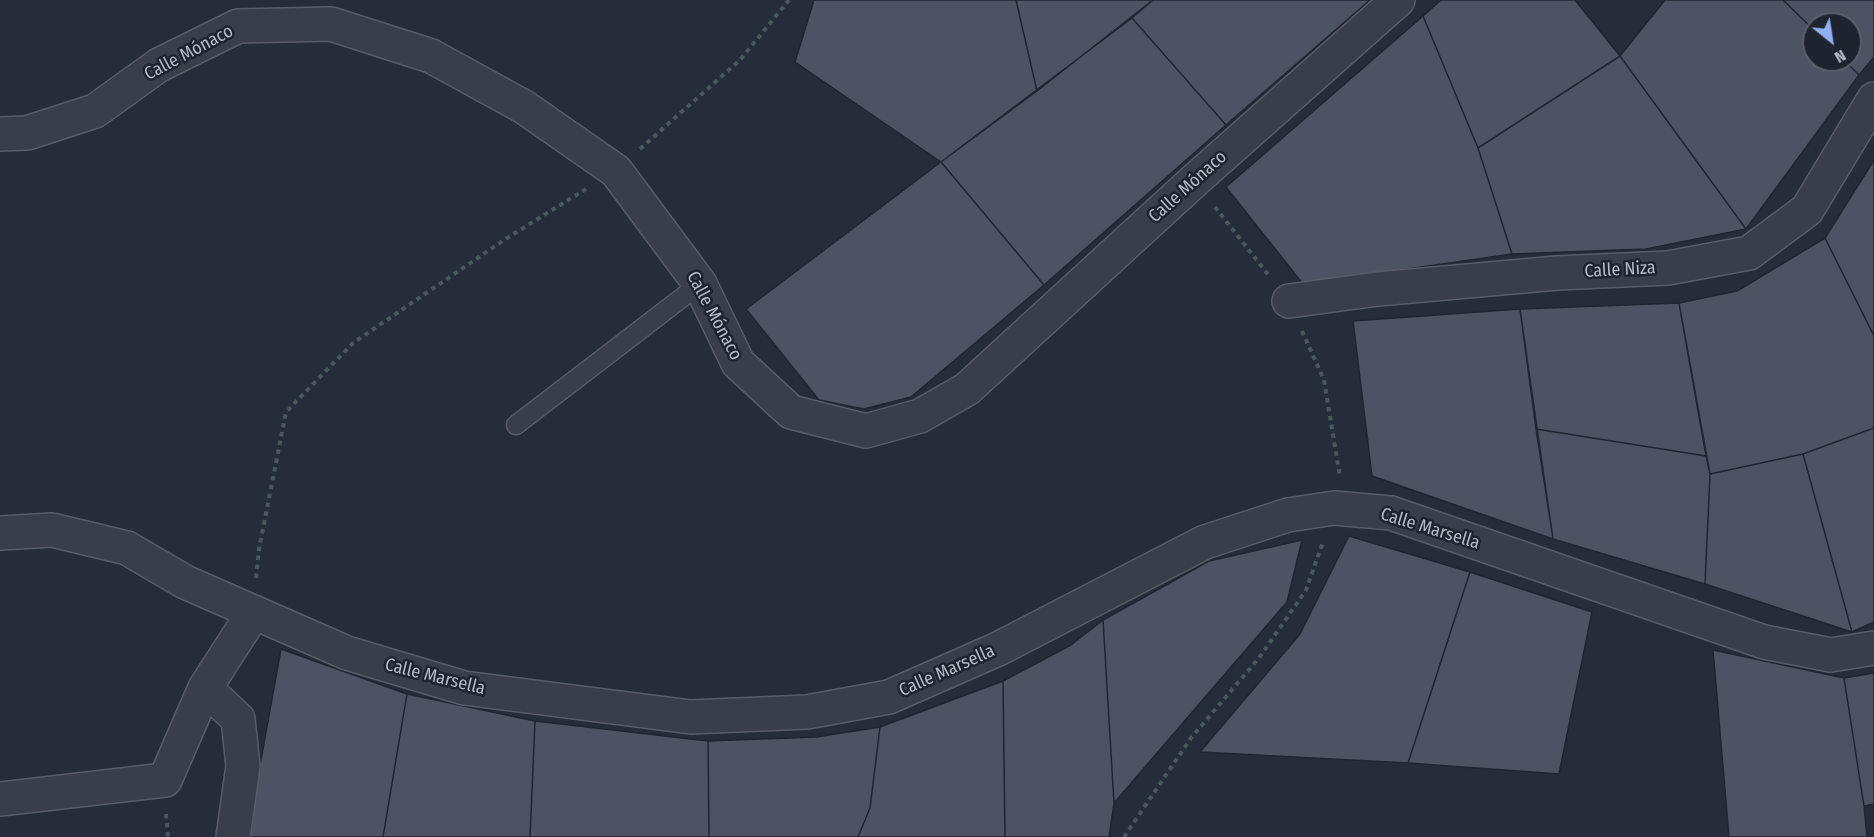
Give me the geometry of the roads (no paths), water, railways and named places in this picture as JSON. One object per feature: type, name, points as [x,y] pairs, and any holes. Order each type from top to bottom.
[{"type":"street","name":"Calle Mónaco","points":[[0,134],[27,133],[95,111],[159,65],[238,26],[331,24],[431,56],[524,107],[616,171],[700,284],[738,363],[791,412],[866,431],[920,416],[967,389],[1194,181],[1398,0]]},
{"type":"street","name":"Calle Niza","points":[[1289,301],[1402,287],[1557,273],[1668,268],[1749,253],[1807,210],[1874,99]]},
{"type":"street","name":"Calle Marsella","points":[[0,533],[52,530],[127,548],[185,582],[347,653],[464,688],[691,717],[807,712],[889,697],[998,649],[1205,542],[1288,515],[1334,508],[1391,513],[1764,642],[1831,656],[1874,648]]},
{"type":"street","points":[[0,799],[165,780],[205,688],[254,612]]},
{"type":"street","points":[[205,688],[238,720],[243,766],[233,837]]},
{"type":"lane","points":[[516,425],[700,284]]}]
